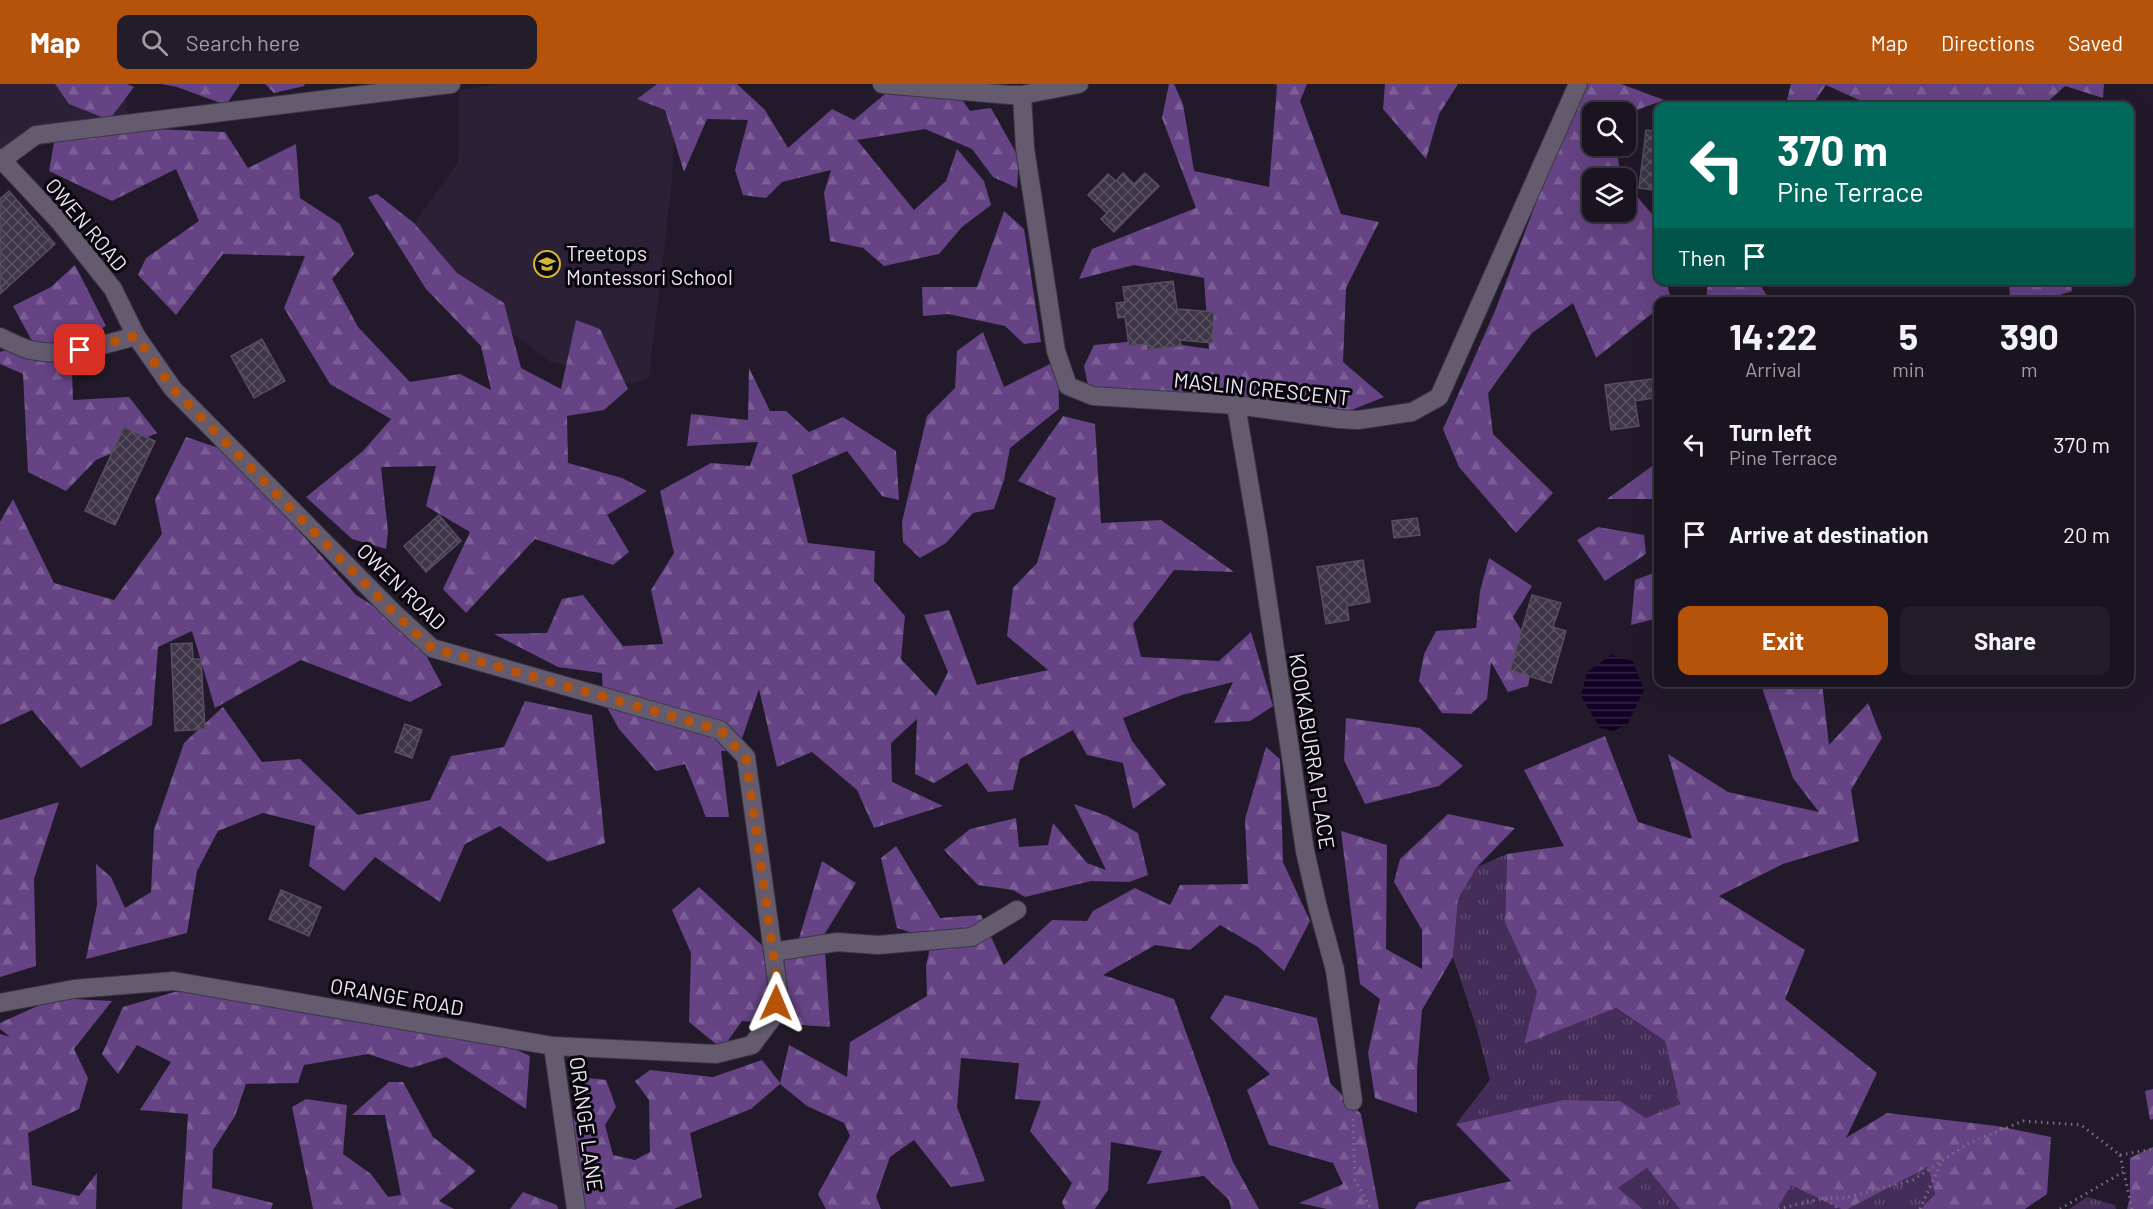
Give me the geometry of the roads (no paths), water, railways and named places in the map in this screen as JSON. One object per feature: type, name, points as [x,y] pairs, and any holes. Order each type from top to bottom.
[{"type":"street","points":[[1,159],[36,135],[451,84]]},
{"type":"street","points":[[882,84],[1022,95],[1079,84]]},
{"type":"street","name":"MASLIN CRESCENT","points":[[1022,95],[1025,148],[1054,339],[1068,386],[1093,396],[1236,405],[1358,420],[1412,412],[1439,397],[1578,84]]},
{"type":"street","name":"OWEN ROAD","points":[[1,159],[59,221],[113,289],[136,336],[173,389],[393,612],[432,648],[720,730],[746,758],[778,988],[773,1017]]},
{"type":"street","points":[[0,338],[29,349],[50,353],[93,347],[136,336]]},
{"type":"street","name":"KOOKABURRA PLACE","points":[[1236,405],[1258,535],[1305,851],[1317,908],[1335,970],[1353,1101]]},
{"type":"street","points":[[773,952],[837,942],[878,945],[972,937],[1017,910]]},
{"type":"street","name":"ORANGE ROAD","points":[[0,1003],[74,989],[174,981],[553,1046],[716,1054],[752,1045],[773,1017]]},
{"type":"street","name":"ORANGE LANE","points":[[553,1046],[576,1209]]},
{"type":"place","name":"Treetops Montessori School","points":[[547,264]]}]
